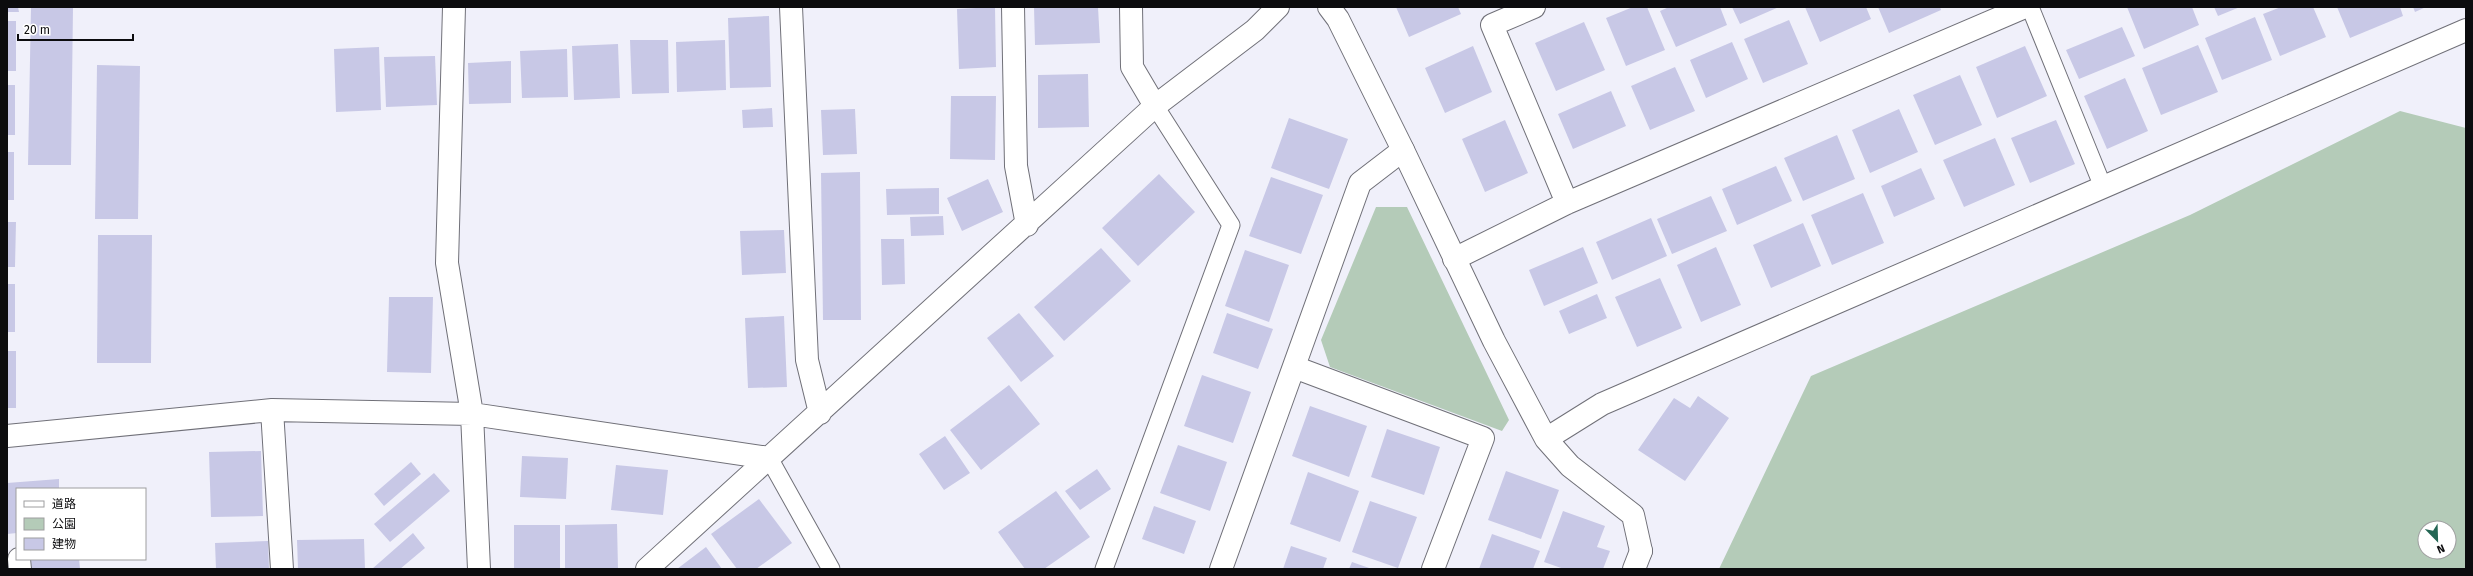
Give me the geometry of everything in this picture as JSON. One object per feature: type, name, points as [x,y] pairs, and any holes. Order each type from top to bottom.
[{"type":"street","points":[[454,7],[447,264],[472,414],[479,569]]},
{"type":"street","points":[[791,7],[807,360],[820,412]]},
{"type":"street","points":[[1013,7],[1016,166],[1027,224]]},
{"type":"street","points":[[1131,7],[1132,67],[1155,106]]},
{"type":"street","points":[[647,569],[1155,106],[1255,30],[1278,7]]},
{"type":"street","points":[[1329,7],[1338,19],[1403,150],[1494,342],[1546,440],[1570,466],[1633,515],[1637,560]]},
{"type":"street","points":[[1534,7],[1492,25],[1568,203]]},
{"type":"street","points":[[1454,259],[1568,203],[2024,7]]},
{"type":"street","points":[[1546,440],[1602,404],[2466,30]]},
{"type":"street","points":[[1221,569],[1360,182],[1403,150]]},
{"type":"street","points":[[1294,366],[1484,438],[1433,569]]},
{"type":"street","points":[[272,410],[282,569]]},
{"type":"street","points":[[7,436],[272,410],[472,414],[769,458]]},
{"type":"lane","points":[[2030,7],[2103,187]]},
{"type":"lane","points":[[1104,569],[1231,225],[1155,106]]},
{"type":"lane","points":[[769,458],[831,569]]},
{"type":"green space","points":[[2400,111],[2466,128],[2466,569],[1719,569],[1811,376],[2190,215]]},
{"type":"green space","points":[[1376,207],[1407,207],[1509,420],[1502,431],[1330,367],[1321,340]]},
{"type":"building","points":[[7,7],[18,7],[19,12],[7,12]]},
{"type":"building","points":[[31,7],[73,7],[71,165],[28,165]]},
{"type":"building","points":[[995,7],[996,67],[959,69],[957,9]]},
{"type":"building","points":[[1034,7],[1098,7],[1100,43],[1035,45]]},
{"type":"building","points":[[1396,7],[1458,7],[1461,14],[1409,37]]},
{"type":"building","points":[[1633,7],[1647,7],[1665,50],[1626,66],[1606,18]]},
{"type":"building","points":[[1669,7],[1720,7],[1727,25],[1676,47],[1660,11]]},
{"type":"building","points":[[1732,7],[1779,7],[1740,24]]},
{"type":"building","points":[[1805,7],[1866,7],[1871,19],[1820,42]]},
{"type":"building","points":[[1878,7],[1940,7],[1941,10],[1889,33]]},
{"type":"building","points":[[2127,7],[2192,7],[2199,25],[2144,49]]},
{"type":"building","points":[[2214,7],[2240,7],[2218,16]]},
{"type":"building","points":[[2281,7],[2313,7],[2326,37],[2280,56],[2263,14]]},
{"type":"building","points":[[2337,7],[2400,7],[2403,16],[2350,38]]},
{"type":"building","points":[[2413,7],[2426,7],[2415,12]]},
{"type":"building","points":[[769,16],[771,87],[730,88],[728,18]]},
{"type":"building","points":[[2255,17],[2272,60],[2222,80],[2205,38]]},
{"type":"building","points":[[1789,20],[1808,64],[1763,83],[1744,39]]},
{"type":"building","points":[[7,21],[16,21],[16,71],[7,71]]},
{"type":"building","points":[[1584,22],[1605,70],[1556,91],[1535,43]]},
{"type":"building","points":[[2122,27],[2135,56],[2079,79],[2066,50]]},
{"type":"building","points":[[630,40],[668,40],[669,93],[632,94]]},
{"type":"building","points":[[725,40],[726,90],[677,92],[676,42]]},
{"type":"building","points":[[1732,42],[1748,79],[1706,98],[1690,60]]},
{"type":"building","points":[[618,44],[620,98],[574,100],[572,46]]},
{"type":"building","points":[[2198,45],[2218,92],[2161,115],[2142,68]]},
{"type":"building","points":[[1473,46],[1492,92],[1445,113],[1425,68]]},
{"type":"building","points":[[2025,46],[2047,96],[1997,118],[1976,67]]},
{"type":"building","points":[[379,47],[381,110],[336,112],[334,49]]},
{"type":"building","points":[[567,49],[568,97],[522,98],[520,51]]},
{"type":"building","points":[[435,56],[437,105],[386,107],[384,57]]},
{"type":"building","points":[[511,61],[511,103],[469,104],[468,63]]},
{"type":"building","points":[[97,65],[140,66],[138,219],[95,219]]},
{"type":"building","points":[[1675,67],[1695,111],[1650,130],[1631,86]]},
{"type":"building","points":[[1088,74],[1089,127],[1038,128],[1038,75]]},
{"type":"building","points":[[1960,75],[1982,125],[1935,145],[1913,95]]},
{"type":"building","points":[[2125,78],[2148,131],[2107,149],[2084,96]]},
{"type":"building","points":[[7,85],[15,85],[15,135],[7,135]]},
{"type":"building","points":[[1611,91],[1626,126],[1573,149],[1558,114]]},
{"type":"building","points":[[951,96],[996,96],[995,160],[950,159]]},
{"type":"building","points":[[772,108],[773,127],[743,128],[742,110]]},
{"type":"building","points":[[855,109],[857,154],[823,155],[821,110]]},
{"type":"building","points":[[1899,109],[1918,152],[1870,173],[1852,130]]},
{"type":"building","points":[[1289,118],[1348,139],[1329,189],[1271,168]]},
{"type":"building","points":[[1505,120],[1528,173],[1485,192],[1462,139]]},
{"type":"building","points":[[2056,120],[2075,164],[2030,183],[2011,138]]},
{"type":"building","points":[[1837,135],[1855,179],[1803,201],[1784,158]]},
{"type":"building","points":[[1995,138],[2015,185],[1964,207],[1943,160]]},
{"type":"building","points":[[7,152],[14,152],[14,200],[7,200]]},
{"type":"building","points":[[1776,166],[1792,201],[1737,225],[1722,189]]},
{"type":"building","points":[[1921,168],[1935,199],[1894,217],[1881,186]]},
{"type":"building","points":[[860,172],[861,320],[823,320],[821,173]]},
{"type":"building","points":[[1159,174],[1195,212],[1138,266],[1102,228]]},
{"type":"building","points":[[1271,177],[1323,195],[1301,254],[1249,236]]},
{"type":"building","points":[[988,179],[1003,212],[962,231],[947,198]]},
{"type":"building","points":[[939,188],[939,214],[887,215],[886,189]]},
{"type":"building","points":[[1863,193],[1884,243],[1832,265],[1811,215]]},
{"type":"building","points":[[1711,196],[1727,231],[1672,254],[1657,219]]},
{"type":"building","points":[[943,216],[944,235],[911,236],[910,217]]},
{"type":"building","points":[[1651,218],[1667,256],[1612,280],[1596,242]]},
{"type":"building","points":[[7,222],[16,222],[15,267],[7,267]]},
{"type":"building","points":[[1803,223],[1821,266],[1771,288],[1753,245]]},
{"type":"building","points":[[784,230],[786,273],[742,275],[740,231]]},
{"type":"building","points":[[98,235],[152,235],[151,363],[97,363]]},
{"type":"building","points":[[881,239],[904,239],[905,284],[882,285]]},
{"type":"building","points":[[1583,247],[1598,283],[1544,306],[1529,270]]},
{"type":"building","points":[[1716,247],[1741,305],[1701,322],[1677,265]]},
{"type":"building","points":[[1101,248],[1131,281],[1064,341],[1034,307]]},
{"type":"building","points":[[1245,250],[1289,265],[1269,322],[1225,306]]},
{"type":"building","points":[[1660,278],[1682,328],[1637,347],[1615,297]]},
{"type":"building","points":[[7,284],[15,284],[15,332],[7,332]]},
{"type":"building","points":[[1597,294],[1607,318],[1569,334],[1559,311]]},
{"type":"building","points":[[389,297],[433,297],[431,373],[387,372]]},
{"type":"building","points":[[1019,313],[1054,356],[1021,382],[987,338]]},
{"type":"building","points":[[1227,313],[1273,329],[1258,369],[1213,353]]},
{"type":"building","points":[[784,316],[787,387],[748,388],[745,318]]},
{"type":"building","points":[[7,351],[16,351],[16,408],[7,408]]},
{"type":"building","points":[[1202,375],[1251,392],[1233,443],[1184,426]]},
{"type":"building","points":[[1009,385],[1040,424],[981,470],[950,430]]},
{"type":"building","points":[[1698,396],[1729,418],[1685,481],[1638,450],[1674,398],[1690,408]]},
{"type":"building","points":[[1310,406],[1367,426],[1349,477],[1292,456]]},
{"type":"building","points":[[1387,429],[1440,447],[1424,495],[1371,477]]},
{"type":"building","points":[[945,436],[970,473],[944,490],[919,454]]},
{"type":"building","points":[[1178,445],[1227,462],[1210,511],[1160,493]]},
{"type":"building","points":[[261,451],[263,516],[211,517],[209,452]]},
{"type":"building","points":[[522,456],[568,458],[566,499],[520,497]]},
{"type":"building","points":[[411,462],[421,474],[384,506],[374,494]]},
{"type":"building","points":[[616,465],[668,470],[663,515],[611,510]]},
{"type":"building","points":[[1097,469],[1111,489],[1080,510],[1065,491]]},
{"type":"building","points":[[1506,471],[1559,490],[1541,539],[1488,520]]},
{"type":"building","points":[[1308,472],[1359,491],[1340,542],[1290,524]]},
{"type":"building","points":[[434,473],[450,491],[390,542],[374,524]]},
{"type":"building","points":[[59,479],[59,488],[16,488],[16,533],[7,534],[7,483]]},
{"type":"building","points":[[1056,491],[1090,537],[1044,569],[1025,569],[998,532]]},
{"type":"building","points":[[759,499],[792,543],[756,569],[737,569],[711,534]]},
{"type":"building","points":[[1370,501],[1417,517],[1398,568],[1352,552]]},
{"type":"building","points":[[1154,506],[1196,521],[1184,554],[1142,539]]},
{"type":"building","points":[[1563,511],[1605,526],[1597,547],[1610,551],[1603,569],[1564,569],[1544,562]]},
{"type":"building","points":[[617,524],[618,569],[565,569],[565,525]]},
{"type":"building","points":[[514,525],[560,525],[560,569],[514,569]]},
{"type":"building","points":[[413,533],[425,548],[400,569],[372,569]]},
{"type":"building","points":[[1492,534],[1540,551],[1533,569],[1479,569]]},
{"type":"building","points":[[364,539],[365,569],[298,569],[297,540]]},
{"type":"building","points":[[268,541],[269,569],[216,569],[215,543]]},
{"type":"building","points":[[1291,546],[1327,558],[1323,569],[1283,569]]},
{"type":"building","points":[[706,547],[722,569],[677,569]]},
{"type":"building","points":[[31,560],[79,560],[80,569],[32,569]]},
{"type":"building","points":[[1352,562],[1372,569],[1349,569]]}]
